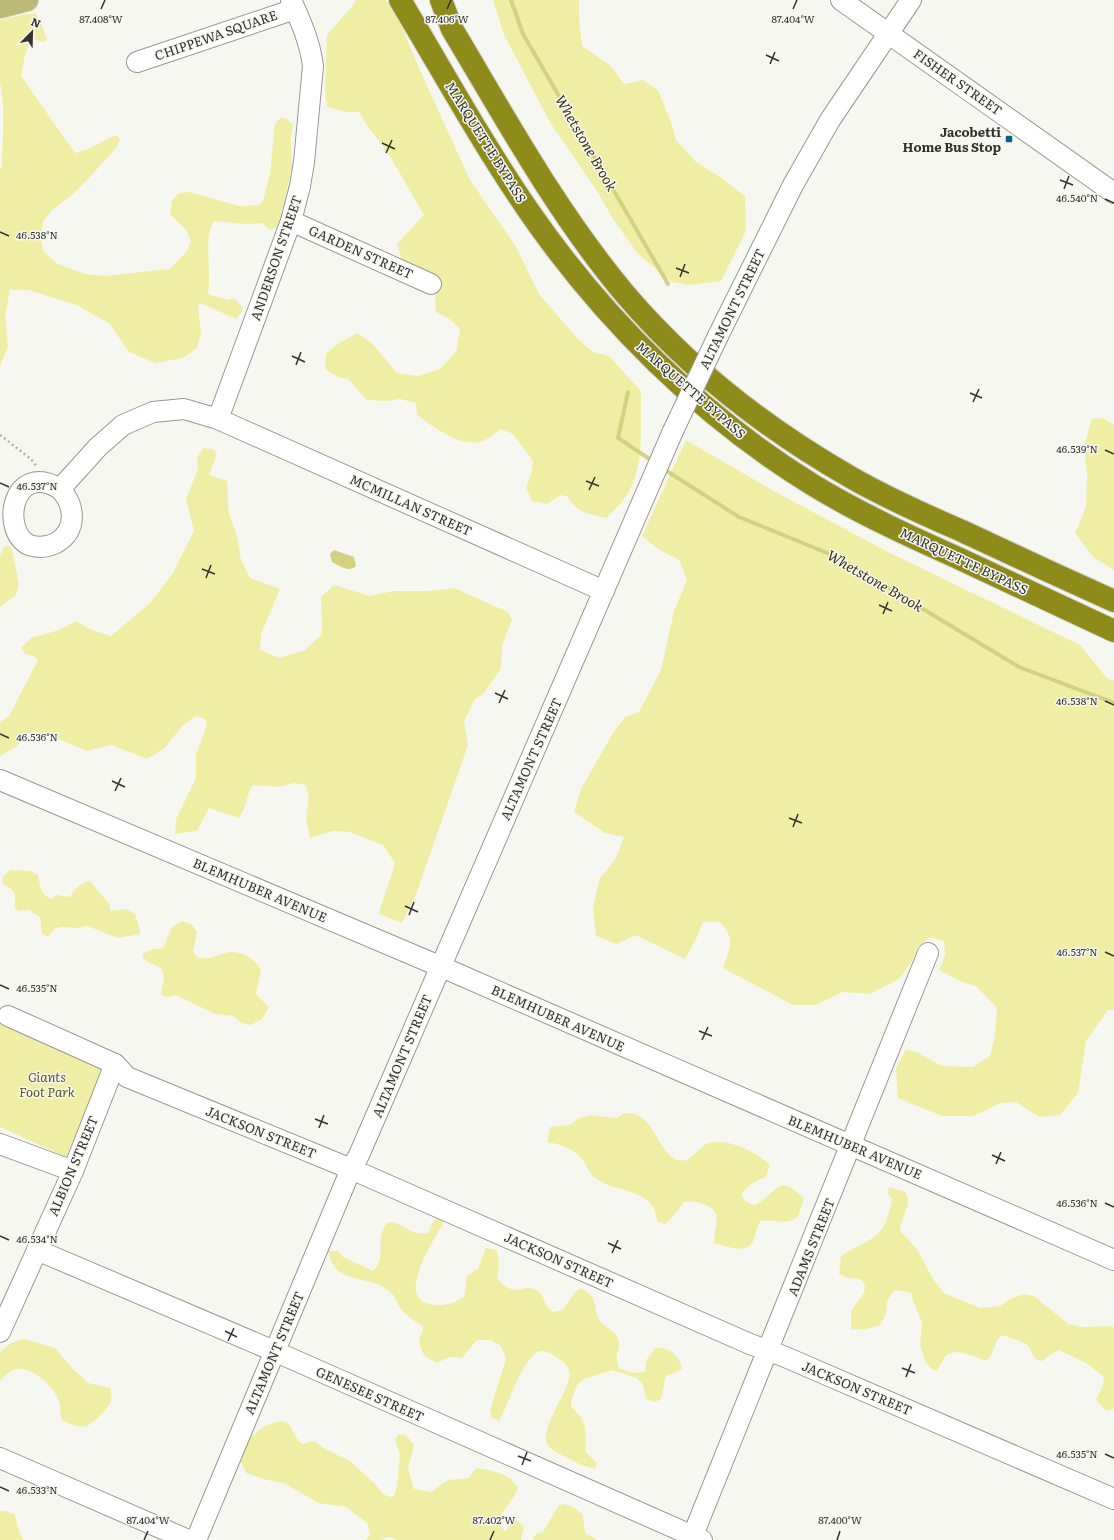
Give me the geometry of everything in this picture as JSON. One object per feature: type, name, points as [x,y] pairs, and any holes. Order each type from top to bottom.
[{"type":"highway","name":"MARQUETTE BYPASS","points":[[400,0],[505,176],[553,244],[606,310],[634,340],[695,397],[772,458],[855,509],[1114,631]]},
{"type":"highway","name":"MARQUETTE BYPASS","points":[[441,0],[452,29],[572,225],[625,293],[671,343],[752,412],[793,442],[853,479],[904,505],[1114,601]]},
{"type":"main road","points":[[0,7],[27,0]]},
{"type":"street","name":"FISHER STREET","points":[[841,0],[1114,194]]},
{"type":"street","name":"ALTAMONT STREET","points":[[196,1540],[351,1169],[359,1155],[673,431],[718,336],[793,185],[830,120],[911,0]]},
{"type":"street","name":"CHIPPEWA SQUARE","points":[[137,62],[293,4]]},
{"type":"street","name":"ANDERSON STREET","points":[[218,419],[291,221],[300,186],[304,162],[313,66],[311,49],[306,33],[293,4]]},
{"type":"street","name":"GARDEN STREET","points":[[291,221],[431,284]]},
{"type":"street","name":"MCMILLAN STREET","points":[[55,486],[123,425],[153,412],[184,409],[218,419],[604,591]]},
{"type":"street","name":"BLEMHUBER AVENUE","points":[[0,780],[440,967],[1114,1260]]},
{"type":"street","name":"ADAMS STREET","points":[[695,1539],[768,1351],[852,1146],[928,953]]},
{"type":"street","name":"JACKSON STREET","points":[[8,1016],[115,1064],[127,1077],[351,1169],[768,1351],[1114,1499]]},
{"type":"street","name":"ALBION STREET","points":[[0,1332],[73,1171],[115,1064]]},
{"type":"street","points":[[0,1144],[73,1171]]},
{"type":"street","name":"GENESEE STREET","points":[[37,1250],[274,1351],[695,1539]]},
{"type":"street","points":[[0,1458],[188,1540]]},
{"type":"path","points":[[0,435],[30,459],[55,486]]},
{"type":"green space","points":[[355,0],[386,0],[399,19],[419,68],[470,180],[515,245],[539,294],[576,337],[593,352],[609,356],[641,391],[641,432],[639,461],[636,475],[624,499],[607,518],[579,510],[568,497],[561,495],[547,504],[532,501],[526,488],[531,475],[533,461],[513,434],[501,429],[488,439],[480,442],[463,441],[454,438],[438,430],[417,415],[416,403],[400,399],[386,401],[367,400],[348,379],[338,377],[325,369],[326,354],[336,345],[357,333],[372,343],[397,373],[418,376],[440,369],[456,352],[460,329],[451,320],[436,312],[435,296],[438,286],[404,266],[397,244],[424,215],[388,153],[368,127],[359,112],[345,112],[327,107],[325,90],[327,35],[355,3]]},
{"type":"green space","points":[[493,0],[579,0],[582,46],[611,66],[624,84],[643,80],[658,90],[671,122],[676,140],[696,162],[723,179],[745,196],[746,231],[721,281],[688,285],[672,282],[638,254],[613,219],[597,191],[551,124],[504,35]]},
{"type":"green space","points":[[25,14],[36,14],[41,22],[47,40],[43,42],[34,39],[29,44],[25,55],[21,76],[75,153],[86,150],[117,135],[120,140],[116,148],[88,179],[73,194],[52,210],[43,222],[41,240],[44,252],[58,264],[85,274],[105,276],[170,269],[187,251],[191,241],[186,230],[170,214],[172,200],[179,193],[189,192],[239,206],[259,205],[263,201],[270,173],[275,124],[281,117],[287,119],[293,125],[291,137],[292,168],[278,227],[270,230],[262,223],[247,224],[214,221],[211,228],[208,245],[208,294],[228,300],[234,298],[243,308],[241,313],[236,319],[200,303],[198,308],[201,333],[197,348],[183,358],[155,363],[129,352],[110,324],[77,305],[28,290],[10,290],[5,316],[8,347],[0,366],[0,169],[2,166],[3,103],[0,83],[0,20]]},
{"type":"green space","points":[[1103,418],[1114,425],[1114,570],[1093,557],[1075,533],[1086,507],[1087,475],[1084,445],[1092,419]]},
{"type":"green space","points":[[686,440],[772,490],[888,552],[1080,645],[1107,678],[1114,681],[1114,1010],[1108,1010],[1086,1041],[1078,1093],[1060,1115],[1039,1117],[1016,1102],[1001,1103],[973,1116],[942,1116],[898,1098],[896,1068],[906,1049],[918,1053],[942,1066],[973,1067],[990,1056],[995,1036],[997,1008],[977,987],[960,981],[939,970],[945,955],[944,941],[930,937],[918,947],[912,962],[899,979],[869,994],[843,992],[816,1005],[793,1005],[723,968],[729,949],[730,939],[725,928],[720,922],[703,922],[685,959],[635,935],[617,944],[596,936],[593,907],[600,878],[615,860],[624,837],[605,833],[574,812],[581,789],[613,733],[625,717],[639,712],[661,670],[674,611],[687,580],[679,560],[658,549],[642,536]]},
{"type":"green space","points":[[203,448],[213,449],[217,454],[209,475],[227,481],[229,514],[237,536],[241,560],[250,578],[280,589],[261,634],[260,650],[279,658],[305,650],[322,634],[321,597],[334,585],[370,596],[393,591],[428,591],[454,588],[508,612],[512,620],[502,645],[501,669],[483,694],[475,699],[464,721],[468,745],[417,892],[402,923],[379,914],[395,863],[383,845],[349,832],[333,831],[310,838],[306,819],[309,797],[306,785],[294,783],[278,787],[253,785],[239,818],[209,808],[197,831],[175,834],[176,819],[196,778],[196,755],[207,725],[205,719],[196,716],[182,726],[165,748],[147,759],[111,745],[87,751],[44,733],[27,734],[17,746],[0,756],[0,722],[9,716],[38,660],[34,656],[25,654],[21,648],[31,638],[59,630],[76,621],[92,630],[111,636],[150,603],[173,573],[194,531],[186,499],[198,469],[197,458]]},
{"type":"green space","points":[[5,546],[10,546],[12,550],[19,585],[16,595],[0,607],[0,555]]},
{"type":"green space","points":[[10,870],[30,871],[38,875],[43,893],[48,898],[52,899],[56,895],[70,897],[78,886],[90,881],[110,905],[110,911],[127,909],[136,915],[140,934],[118,938],[87,926],[77,928],[61,927],[54,929],[48,937],[42,934],[40,917],[29,910],[18,911],[14,906],[14,892],[3,884],[3,877]]},
{"type":"green space","points":[[182,921],[191,924],[197,932],[193,951],[197,957],[210,958],[226,953],[238,952],[250,958],[258,965],[261,970],[256,994],[269,1007],[262,1019],[251,1025],[242,1023],[233,1016],[215,1014],[176,995],[169,997],[161,995],[164,977],[162,969],[143,959],[143,954],[150,950],[163,948],[172,927]]},
{"type":"green space","name":"Giants Foot Park","points":[[0,1008],[107,1062],[66,1157],[0,1127]]},
{"type":"green space","points":[[624,1113],[634,1114],[648,1123],[662,1146],[675,1159],[680,1161],[689,1159],[703,1146],[713,1142],[731,1144],[757,1155],[770,1165],[766,1177],[753,1183],[742,1193],[744,1199],[754,1205],[762,1201],[778,1187],[788,1186],[804,1199],[798,1217],[784,1222],[761,1221],[751,1244],[742,1249],[730,1248],[714,1243],[717,1220],[714,1211],[710,1207],[689,1201],[684,1202],[672,1218],[665,1224],[658,1222],[650,1202],[634,1193],[600,1181],[592,1175],[582,1159],[570,1149],[561,1145],[547,1142],[550,1127],[570,1125],[579,1118],[590,1115],[617,1118]]},
{"type":"green space","points":[[889,1187],[905,1192],[908,1198],[908,1205],[900,1226],[901,1232],[917,1249],[933,1279],[944,1293],[980,1308],[1000,1306],[1010,1299],[1024,1294],[1034,1296],[1068,1324],[1083,1327],[1114,1327],[1114,1409],[1106,1411],[1096,1400],[1103,1385],[1104,1377],[1088,1364],[1059,1350],[1048,1356],[1043,1361],[1038,1360],[1034,1357],[1031,1349],[1026,1344],[1002,1335],[986,1361],[965,1353],[954,1352],[945,1357],[936,1371],[931,1369],[925,1361],[920,1346],[922,1323],[912,1298],[912,1293],[894,1290],[887,1302],[886,1314],[880,1325],[867,1329],[851,1330],[851,1311],[864,1293],[865,1286],[861,1279],[848,1278],[839,1274],[841,1256],[869,1241],[881,1231],[889,1213],[892,1199],[888,1194]]},
{"type":"green space","points":[[438,1218],[443,1220],[443,1224],[426,1254],[420,1267],[417,1280],[416,1291],[420,1299],[429,1304],[443,1305],[464,1297],[467,1276],[478,1269],[486,1248],[497,1250],[499,1264],[497,1278],[510,1289],[517,1290],[532,1288],[538,1291],[544,1299],[546,1306],[553,1312],[563,1310],[574,1293],[581,1288],[588,1292],[594,1301],[597,1314],[602,1323],[613,1332],[619,1340],[617,1359],[619,1368],[632,1373],[645,1372],[647,1359],[655,1348],[669,1350],[679,1360],[682,1369],[666,1376],[660,1400],[654,1402],[646,1399],[643,1385],[637,1378],[612,1370],[584,1379],[577,1385],[571,1401],[571,1406],[581,1417],[585,1427],[586,1452],[597,1463],[595,1468],[584,1466],[567,1458],[553,1450],[547,1444],[547,1429],[570,1376],[568,1367],[561,1360],[545,1351],[535,1353],[523,1369],[499,1421],[492,1418],[490,1410],[506,1359],[501,1346],[491,1340],[477,1340],[462,1358],[449,1357],[437,1363],[426,1356],[422,1351],[419,1338],[423,1331],[423,1326],[404,1312],[391,1293],[371,1282],[353,1278],[337,1270],[328,1251],[338,1251],[343,1257],[373,1271],[378,1265],[380,1259],[381,1235],[388,1222],[398,1224],[410,1231],[428,1233],[434,1220]]},
{"type":"green space","points":[[24,1339],[55,1348],[72,1368],[88,1383],[110,1388],[112,1396],[111,1401],[98,1418],[83,1427],[75,1426],[62,1420],[59,1401],[52,1389],[42,1378],[28,1371],[15,1369],[8,1373],[0,1381],[0,1352],[11,1343]]},
{"type":"green space","points":[[280,1421],[285,1422],[290,1426],[302,1444],[315,1441],[325,1449],[350,1461],[375,1484],[383,1494],[390,1497],[394,1496],[397,1486],[400,1455],[395,1439],[399,1434],[406,1435],[414,1445],[408,1469],[414,1489],[431,1492],[448,1480],[469,1478],[476,1468],[500,1473],[515,1483],[518,1488],[502,1514],[502,1525],[505,1532],[512,1522],[517,1520],[524,1527],[521,1540],[397,1540],[386,1537],[382,1540],[366,1540],[370,1534],[367,1523],[346,1507],[318,1503],[284,1483],[267,1480],[246,1473],[240,1460],[242,1444],[265,1426]]},
{"type":"green space","points":[[565,1504],[574,1508],[583,1515],[585,1533],[598,1540],[532,1540],[536,1534],[543,1532],[559,1505]]},
{"type":"green space","points":[[0,1511],[6,1511],[14,1514],[20,1533],[24,1540],[0,1540]]},
{"type":"shaded area","points":[[334,550],[354,557],[356,566],[347,569],[332,562],[330,554]]},
{"type":"waterway","name":"Whetstone Brook","points":[[511,0],[523,34],[668,284]]},
{"type":"waterway","name":"Whetstone Brook","points":[[628,392],[618,438],[654,462]]},
{"type":"waterway","name":"Whetstone Brook","points":[[662,468],[739,517],[837,557],[1019,667],[1114,703]]},
{"type":"place","name":"Jacobetti Home Bus Stop","points":[[1009,139]]}]
